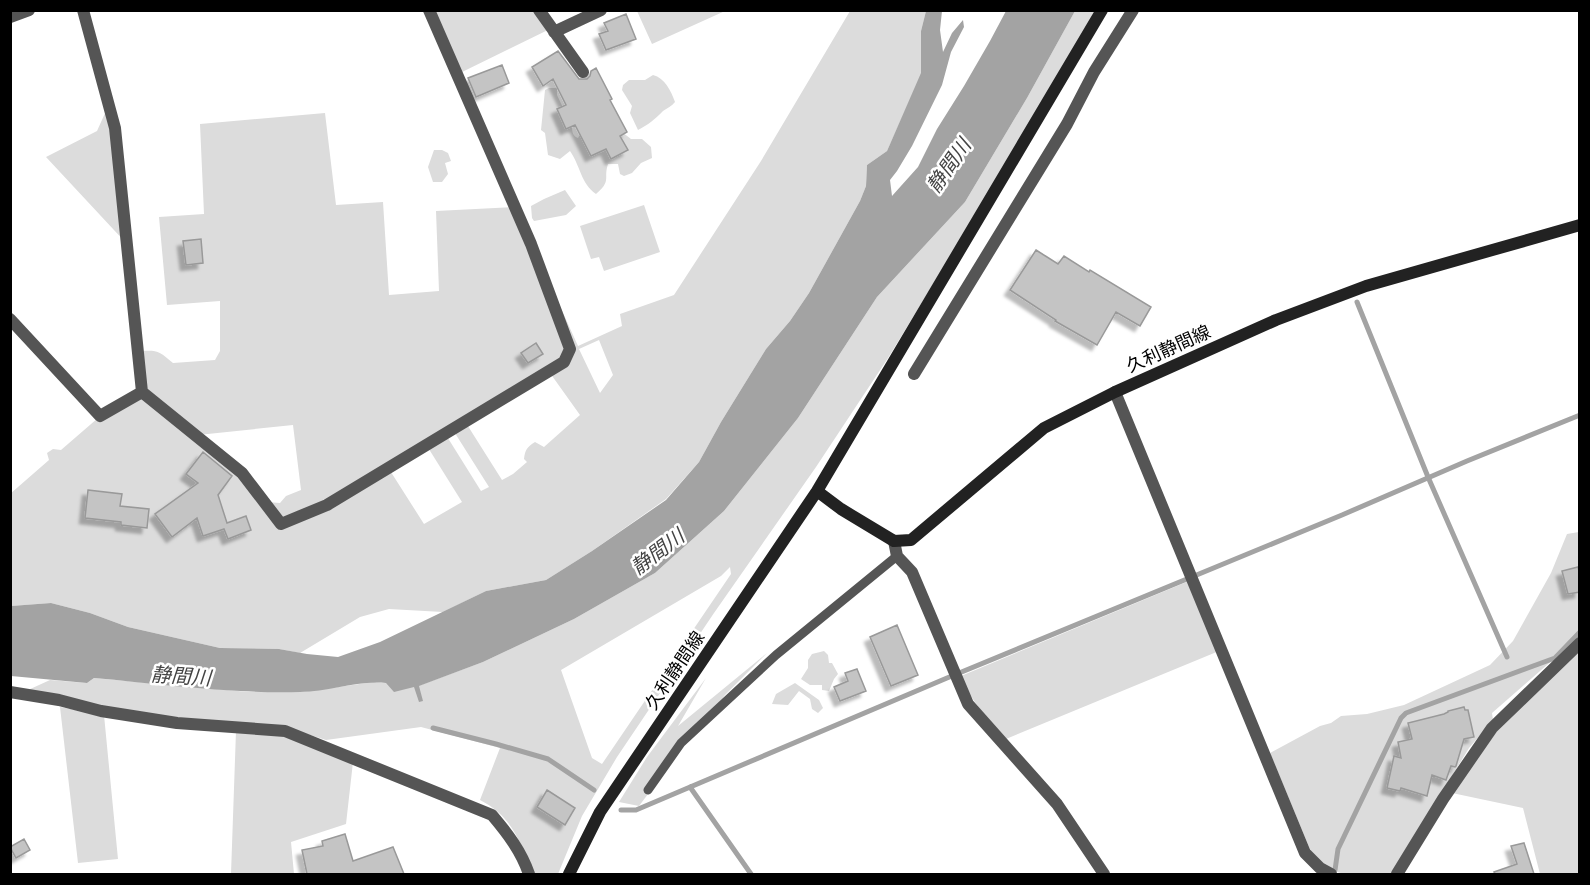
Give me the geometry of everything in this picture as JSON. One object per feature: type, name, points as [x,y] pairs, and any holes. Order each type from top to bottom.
[{"type":"main road","name":"久利静間線","points":[[569,874],[600,812],[817,491],[1102,10]]},
{"type":"main road","name":"久利静間線","points":[[894,541],[911,540],[1044,428],[1115,392],[1276,320],[1366,286],[1580,225]]},
{"type":"main road","points":[[817,491],[841,509],[894,541]]},
{"type":"street","points":[[10,17],[29,10]]},
{"type":"street","points":[[82,10],[115,128],[142,392],[242,473],[281,524],[327,505],[564,362],[570,349],[531,244],[429,10]]},
{"type":"street","points":[[539,10],[583,72]]},
{"type":"street","points":[[554,32],[601,10]]},
{"type":"street","points":[[914,374],[1062,133],[1094,72],[1133,10]]},
{"type":"street","points":[[10,320],[100,416],[142,392]]},
{"type":"street","points":[[1115,392],[1305,853],[1320,868],[1331,874]]},
{"type":"street","points":[[894,541],[897,556],[912,572],[968,704],[1057,804],[1104,874]]},
{"type":"street","points":[[1397,874],[1443,799],[1492,728],[1580,643]]},
{"type":"street","points":[[10,692],[59,700],[101,711],[177,723],[285,731],[492,815],[511,837],[529,874]]},
{"type":"lane","points":[[648,790],[681,743],[776,655],[897,556]]},
{"type":"shaded area","points":[[430,11],[539,11],[552,28],[458,74]]},
{"type":"shaded area","points":[[637,11],[725,11],[652,44]]},
{"type":"shaded area","points":[[850,11],[926,11],[921,31],[922,73],[887,151],[867,165],[866,186],[860,201],[809,293],[790,321],[766,349],[699,462],[666,499],[546,580],[486,591],[443,612],[389,609],[360,617],[300,653],[279,649],[220,648],[128,627],[90,613],[51,603],[11,606],[10,494],[49,460],[47,453],[53,449],[61,450],[98,418],[142,392],[241,473],[280,525],[389,469],[424,524],[462,502],[427,446],[446,435],[481,491],[489,487],[453,430],[466,423],[502,480],[513,474],[527,462],[524,456],[530,446],[535,442],[544,447],[580,415],[550,373],[572,349],[532,244],[578,346],[622,326],[620,314],[674,295],[761,161]],"holes":[[[599,340],[613,375],[600,393],[579,349]]]},
{"type":"shaded area","points":[[1075,11],[1095,11],[1016,148],[888,358],[617,757],[582,816],[558,874],[533,874],[508,822],[480,800],[500,748],[421,727],[326,740],[291,729],[176,718],[100,707],[28,690],[50,680],[87,683],[94,678],[249,692],[302,692],[374,682],[418,686],[483,662],[574,619],[655,573],[724,511],[798,418],[877,297],[965,202],[1027,98]],"holes":[[[730,567],[731,574],[602,764],[592,758],[561,670],[721,576]]]},
{"type":"shaded area","points":[[653,75],[664,82],[675,102],[638,130],[630,113],[632,106],[622,90],[623,85],[629,80],[645,80]]},
{"type":"shaded area","points":[[557,88],[557,95],[576,137],[578,138],[582,131],[622,132],[631,139],[642,139],[651,147],[652,158],[641,163],[632,173],[624,176],[620,174],[618,164],[608,164],[606,182],[596,194],[587,185],[570,151],[560,159],[548,155],[545,133],[541,130],[545,90]]},
{"type":"shaded area","points":[[106,111],[115,128],[127,244],[46,157],[97,131]]},
{"type":"shaded area","points":[[325,113],[336,205],[383,202],[389,295],[439,291],[436,211],[513,207],[568,349],[562,361],[326,504],[281,521],[267,502],[280,503],[286,496],[301,490],[293,425],[198,435],[144,391],[140,351],[158,352],[173,363],[215,360],[220,351],[220,301],[167,305],[159,217],[204,214],[200,124]]},
{"type":"shaded area","points":[[434,150],[448,153],[451,161],[445,163],[448,174],[442,182],[433,182],[428,167]]},
{"type":"shaded area","points":[[565,190],[576,206],[566,215],[534,221],[531,206]]},
{"type":"shaded area","points":[[644,205],[660,252],[604,271],[599,257],[591,259],[580,226]]},
{"type":"shaded area","points":[[1579,532],[1579,637],[1492,713],[1493,720],[1469,748],[1392,874],[1348,874],[1329,869],[1320,863],[1312,854],[1270,753],[1341,716],[1367,714],[1404,705],[1490,665],[1513,641],[1551,573],[1567,534]]},
{"type":"shaded area","points":[[1189,581],[1219,651],[1006,739],[980,710],[961,676]]},
{"type":"shaded area","points":[[824,651],[828,655],[829,663],[832,663],[838,674],[829,691],[822,690],[822,685],[810,685],[801,679],[808,668],[808,660],[812,654]]},
{"type":"shaded area","points":[[1579,651],[1579,874],[1540,874],[1523,808],[1452,793],[1508,716]]},
{"type":"shaded area","points":[[767,653],[725,695],[639,806],[619,802],[647,757],[706,678],[678,726]]},
{"type":"shaded area","points":[[795,683],[819,700],[823,708],[818,713],[812,709],[810,699],[799,691],[788,705],[772,704],[776,694]]},
{"type":"shaded area","points":[[60,707],[104,715],[118,859],[78,863]]},
{"type":"shaded area","points":[[236,731],[283,735],[353,762],[346,824],[291,842],[294,874],[231,874]]},
{"type":"water","name":"静間川","points":[[926,11],[942,11],[940,30],[943,52],[952,33],[963,20],[964,27],[951,52],[942,85],[912,146],[890,180],[892,196],[918,167],[937,129],[1006,11],[1075,11],[1027,98],[965,202],[877,297],[798,418],[724,511],[655,573],[574,619],[483,662],[419,686],[423,701],[419,702],[414,687],[394,692],[386,683],[364,683],[311,691],[248,692],[94,678],[87,683],[11,676],[11,606],[51,603],[90,613],[128,627],[220,648],[279,649],[338,657],[380,642],[486,591],[546,580],[666,500],[699,462],[766,349],[790,321],[809,293],[860,201],[866,186],[867,165],[887,151],[921,73],[921,31]]},
{"type":"building","points":[[626,14],[636,39],[606,50],[599,34],[608,31],[604,23]]},
{"type":"building","points":[[558,51],[579,79],[587,79],[591,71],[596,68],[627,132],[620,136],[628,150],[611,159],[606,149],[591,156],[575,125],[566,129],[557,109],[566,105],[553,79],[543,86],[532,67]]},
{"type":"building","points":[[502,65],[509,83],[476,97],[468,78]]},
{"type":"building","points":[[201,239],[203,263],[186,265],[183,241]]},
{"type":"building","points":[[1036,250],[1058,264],[1064,256],[1151,307],[1140,326],[1116,312],[1097,345],[1055,321],[1010,290]]},
{"type":"building","points":[[536,343],[543,354],[528,363],[521,353]]},
{"type":"building","points":[[203,452],[232,476],[218,495],[227,523],[246,516],[251,530],[228,539],[224,529],[203,536],[197,518],[172,537],[155,514],[198,483],[186,474]]},
{"type":"building","points":[[88,490],[122,494],[120,506],[149,509],[147,528],[85,518]]},
{"type":"building","points":[[1578,567],[1580,592],[1568,594],[1562,571]]},
{"type":"building","points":[[897,625],[918,675],[891,686],[870,637]]},
{"type":"building","points":[[857,669],[866,691],[840,701],[834,687],[848,681],[845,673]]},
{"type":"building","points":[[1464,707],[1468,710],[1474,737],[1464,739],[1456,766],[1451,766],[1446,780],[1432,775],[1427,796],[1401,788],[1400,791],[1387,788],[1394,756],[1401,758],[1398,742],[1412,739],[1408,723]]},
{"type":"building","points":[[547,790],[575,808],[565,825],[537,807]]},
{"type":"building","points":[[345,834],[353,861],[393,847],[404,874],[307,874],[302,850],[323,846],[322,841]]},
{"type":"building","points":[[24,839],[30,850],[16,858],[10,847]]},
{"type":"building","points":[[1524,843],[1534,874],[1495,874],[1494,872],[1517,864],[1511,846]]},
{"type":"waterway","points":[[1357,302],[1428,477],[1507,657]]},
{"type":"waterway","points":[[621,810],[636,810],[1580,415]]},
{"type":"waterway","points":[[1335,870],[1338,849],[1401,718],[1406,713],[1555,658],[1580,632]]},
{"type":"waterway","points":[[433,728],[548,759],[594,790]]},
{"type":"waterway","points":[[690,787],[751,874]]}]
